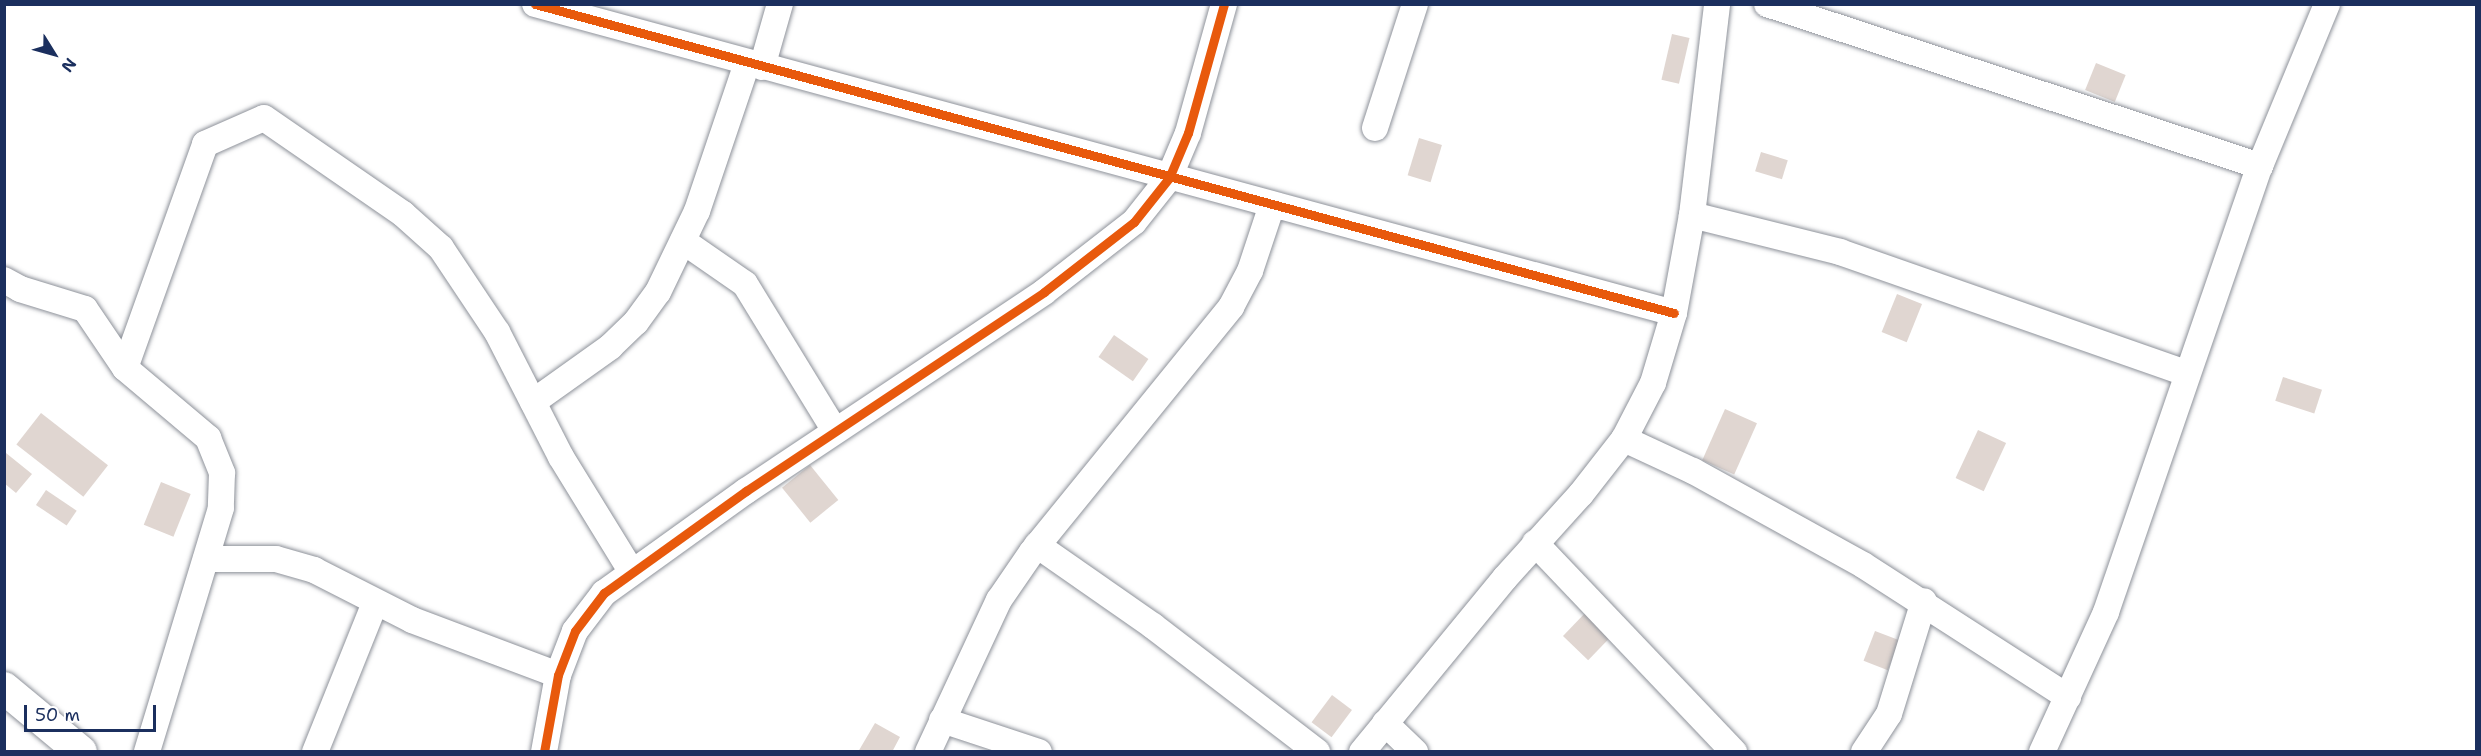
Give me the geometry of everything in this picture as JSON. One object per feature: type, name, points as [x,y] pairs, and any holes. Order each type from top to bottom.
[{"type":"main road","points":[[4,688],[81,752]]},
{"type":"street","points":[[535,4],[1169,178],[1674,313]]},
{"type":"street","points":[[533,402],[610,347],[636,322],[658,292],[683,241],[780,4]]},
{"type":"street","points":[[544,752],[558,675],[574,632],[604,593],[631,571],[1100,252],[1134,222],[1169,178],[1188,133],[1224,4]]},
{"type":"street","points":[[1375,128],[1416,4]]},
{"type":"street","points":[[1362,752],[1624,439],[1653,383],[1674,313],[1692,215],[1717,4]]},
{"type":"street","points":[[1767,4],[2260,166]]},
{"type":"street","points":[[2042,752],[2068,697],[2121,570],[2186,373],[2260,166],[2326,4]]},
{"type":"street","points":[[124,368],[205,144],[264,118],[403,214],[441,248],[497,332],[561,457],[631,571]]},
{"type":"street","points":[[928,752],[999,600],[1037,545],[1231,308],[1250,271],[1272,205]]},
{"type":"street","points":[[1692,215],[1840,252],[2186,373]]},
{"type":"street","points":[[683,241],[745,284],[835,431]]},
{"type":"street","points":[[4,280],[20,289],[85,309],[124,368],[208,438],[222,473],[221,508],[147,752]]},
{"type":"street","points":[[1624,439],[1693,471],[1924,601],[2068,697]]},
{"type":"street","points":[[1535,543],[1734,752]]},
{"type":"street","points":[[1037,545],[1153,626],[1317,752]]},
{"type":"street","points":[[206,559],[276,559],[314,570],[375,603],[558,675]]},
{"type":"street","points":[[1864,752],[1888,714],[1924,601]]},
{"type":"street","points":[[315,752],[375,603]]},
{"type":"street","points":[[942,720],[1039,752]]},
{"type":"street","points":[[1385,723],[1415,752]]},
{"type":"building","points":[[1672,34],[1690,38],[1679,84],[1661,80]]},
{"type":"building","points":[[2096,63],[2126,75],[2115,102],[2085,90]]},
{"type":"building","points":[[1419,138],[1442,145],[1431,182],[1408,175]]},
{"type":"building","points":[[1761,152],[1788,160],[1782,179],[1755,171]]},
{"type":"building","points":[[1897,294],[1922,304],[1907,342],[1882,332]]},
{"type":"building","points":[[1114,335],[1148,359],[1133,381],[1099,357]]},
{"type":"building","points":[[2283,377],[2322,390],[2314,413],[2275,401]]},
{"type":"building","points":[[1725,409],[1757,423],[1734,474],[1702,460]]},
{"type":"building","points":[[41,413],[108,465],[83,497],[16,445]]},
{"type":"building","points":[[1978,430],[2006,443],[1984,491],[1956,478]]},
{"type":"building","points":[[6,453],[32,474],[16,493],[4,483]]},
{"type":"building","points":[[810,465],[838,500],[810,523],[782,488]]},
{"type":"building","points":[[161,482],[191,494],[173,537],[144,525]]},
{"type":"building","points":[[46,490],[77,511],[67,526],[36,505]]},
{"type":"building","points":[[1588,610],[1613,634],[1588,660],[1563,636]]},
{"type":"building","points":[[1875,631],[1899,640],[1888,670],[1864,661]]},
{"type":"building","points":[[1332,695],[1352,710],[1332,737],[1312,722]]},
{"type":"building","points":[[875,723],[900,737],[892,752],[858,752]]},
{"type":"cycle path","points":[[535,4],[1674,313]]},
{"type":"cycle path","points":[[544,752],[558,675],[575,631],[604,593],[746,491],[1044,292],[1134,222],[1169,178],[1188,133],[1224,4]]}]
